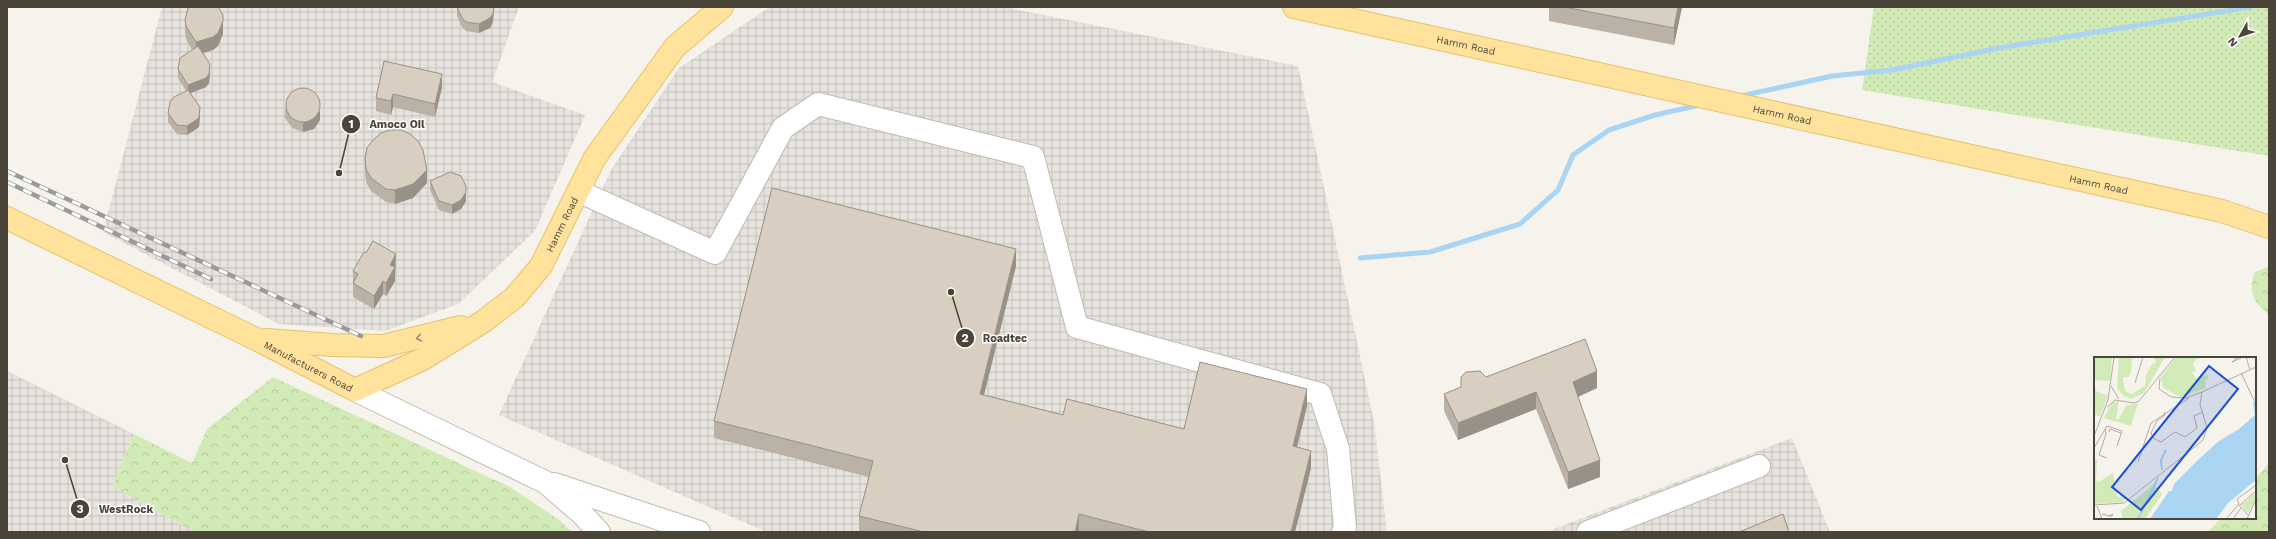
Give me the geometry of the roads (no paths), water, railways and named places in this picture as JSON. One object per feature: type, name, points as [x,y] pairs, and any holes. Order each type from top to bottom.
[{"type":"main road","name":"Hamm Road","points":[[355,390],[423,360],[484,321],[515,297],[541,266],[594,159],[675,47],[722,7]]},
{"type":"main road","name":"Hamm Road","points":[[1294,7],[2222,211],[2269,227]]},
{"type":"main road","name":"Manufacturers Road","points":[[7,218],[258,340],[355,390]]},
{"type":"main road","points":[[258,340],[333,345],[384,346],[438,334],[484,321]]},
{"type":"street","points":[[578,191],[715,253],[783,128],[818,104],[1033,157],[1077,327],[1320,394],[1338,449],[1345,528],[1343,532]]},
{"type":"street","name":"Manufacturers Road","points":[[355,390],[545,482],[581,513],[599,532]]},
{"type":"street","points":[[1588,532],[1759,466]]},
{"type":"street","points":[[545,482],[699,532]]},
{"type":"waterway","points":[[1741,96],[1832,76],[1892,70],[2004,47],[2251,7]]},
{"type":"waterway","points":[[1360,258],[1430,252],[1520,224],[1558,190],[1573,155],[1609,130],[1655,115],[1700,105]]},
{"type":"railway","points":[[7,171],[361,336]]},
{"type":"railway","points":[[7,182],[211,279]]},
{"type":"place","name":"Amoco Oil","points":[[339,173]]},
{"type":"place","name":"Roadtec","points":[[951,292]]},
{"type":"place","name":"WestRock","points":[[65,460]]}]
